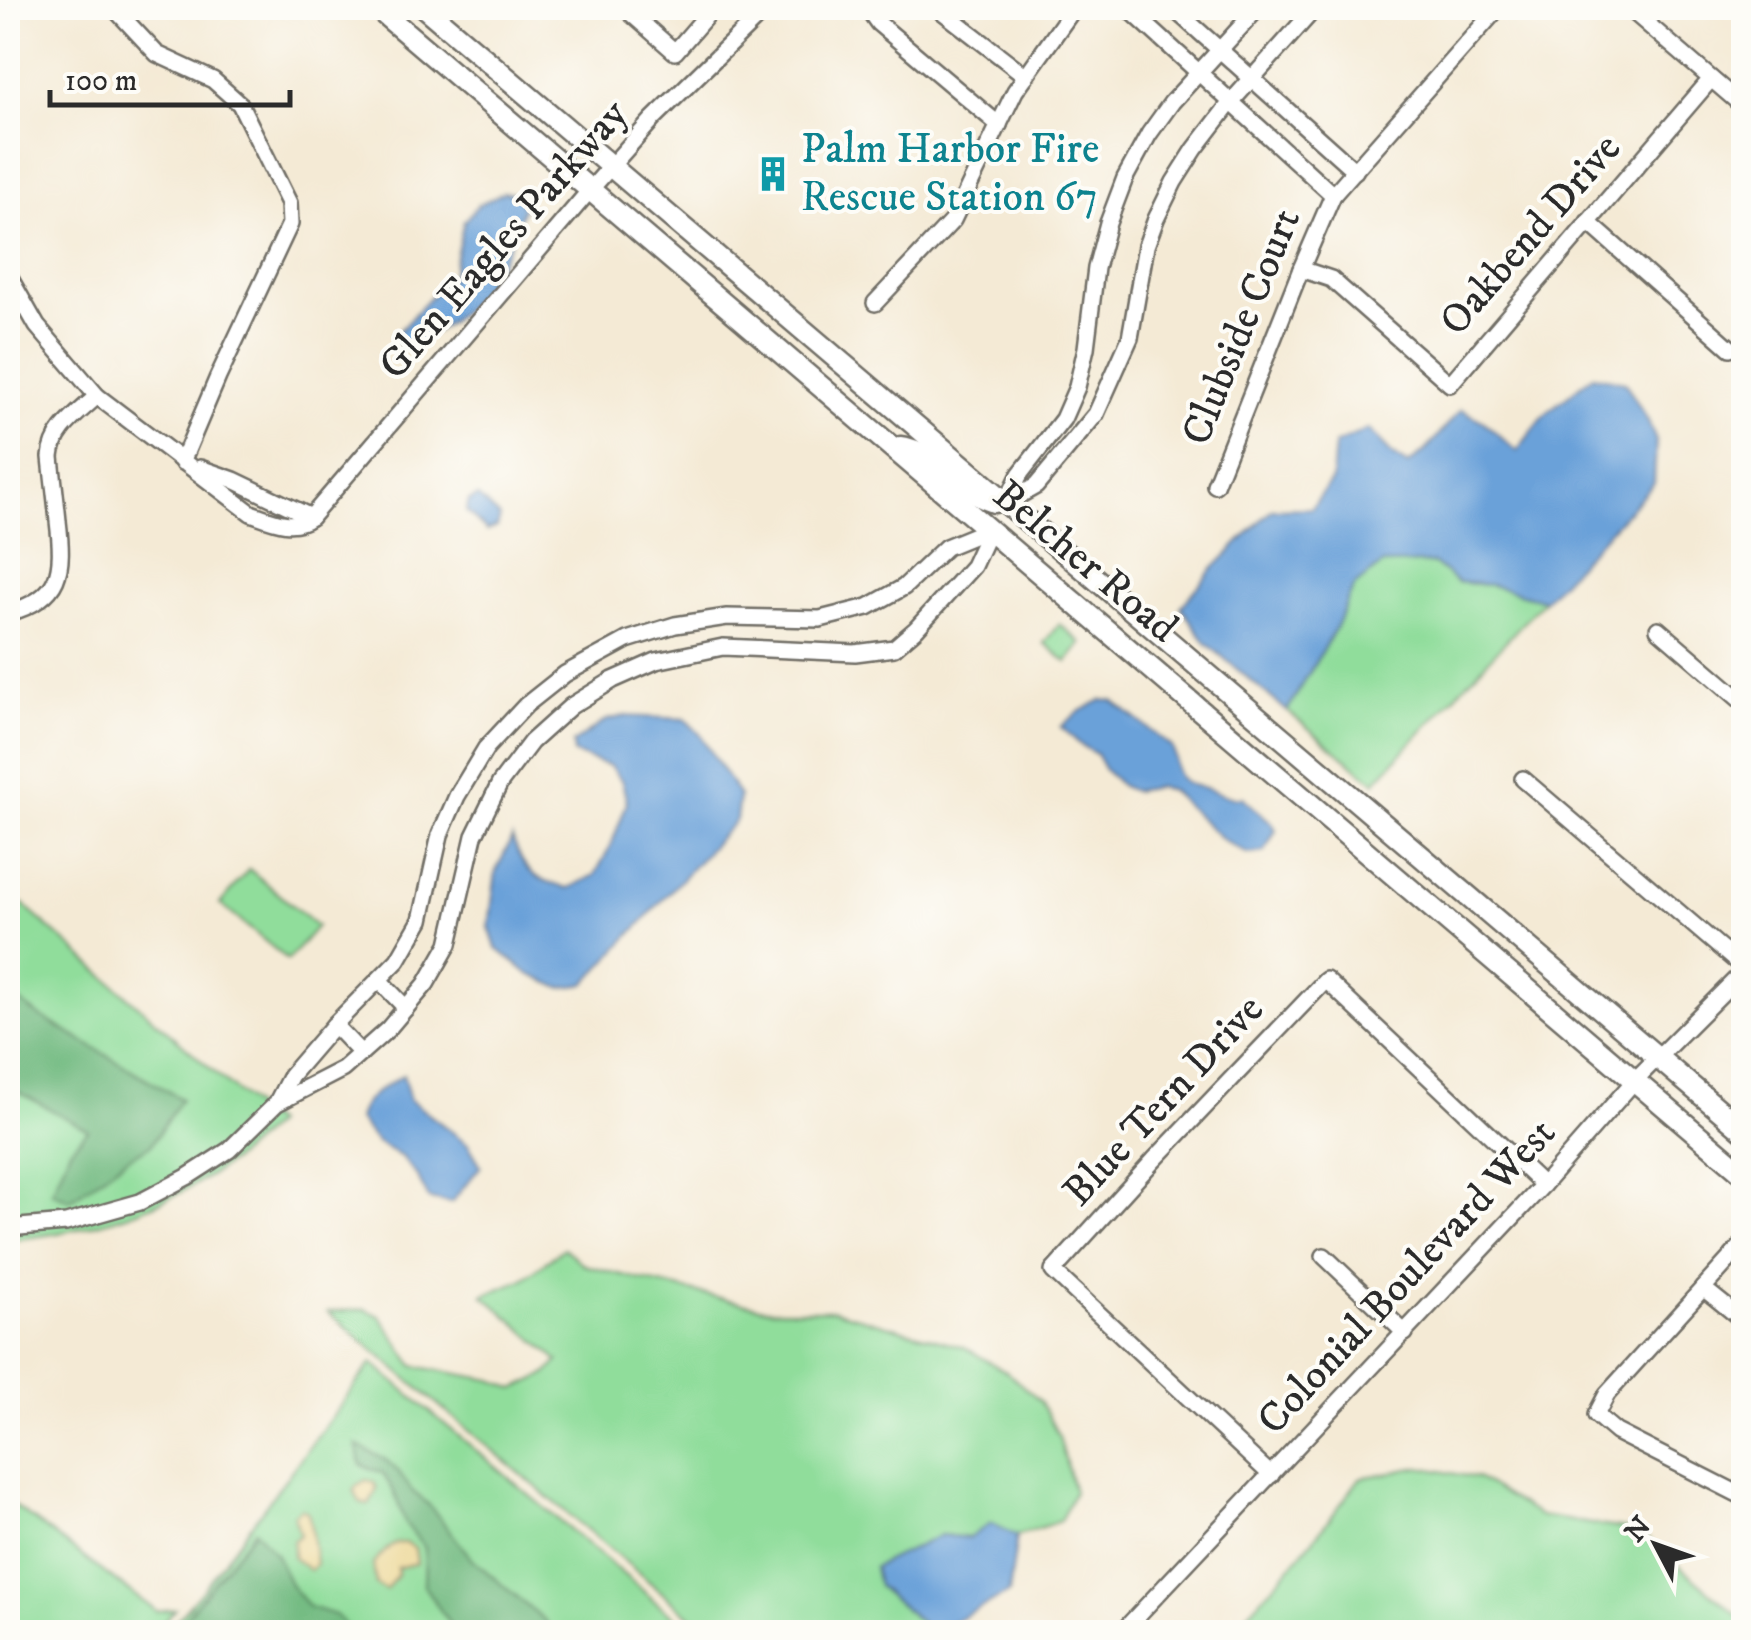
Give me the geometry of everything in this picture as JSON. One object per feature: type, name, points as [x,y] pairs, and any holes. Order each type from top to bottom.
[{"type":"main road","name":"Belcher Road","points":[[377,8],[1744,1174]]},
{"type":"main road","name":"Belcher Road","points":[[424,8],[1744,1131]]},
{"type":"main road","points":[[890,446],[924,455],[977,496],[1006,503]]},
{"type":"main road","points":[[990,530],[1005,527],[1024,532],[1075,575],[1105,588]]},
{"type":"street","points":[[8,275],[37,326],[96,396],[182,462],[290,224],[290,203],[240,104],[213,80],[157,54],[114,8]]},
{"type":"street","points":[[624,8],[675,52],[713,8]]},
{"type":"street","name":"Glen Eagles Parkway","points":[[182,462],[234,480],[306,521],[590,190],[767,8]]},
{"type":"street","points":[[872,8],[878,23],[1000,125]]},
{"type":"street","points":[[938,8],[1026,76]]},
{"type":"street","points":[[875,302],[953,220],[1015,91],[1074,8]]},
{"type":"street","points":[[1173,8],[1355,171]]},
{"type":"street","points":[[1006,503],[1020,474],[1062,418],[1077,387],[1096,268],[1126,178],[1149,134],[1172,102],[1258,8]]},
{"type":"street","points":[[1006,503],[1036,486],[1096,414],[1130,338],[1146,246],[1174,182],[1231,102],[1315,8]]},
{"type":"street","name":"Clubside Court","points":[[1215,486],[1333,194],[1498,8]]},
{"type":"street","points":[[1629,8],[1744,107]]},
{"type":"street","name":"Clubside Court","points":[[1138,11],[1333,194]]},
{"type":"street","name":"Oakbend Drive","points":[[1301,269],[1331,279],[1450,384],[1711,78]]},
{"type":"street","points":[[1588,222],[1730,348]]},
{"type":"street","points":[[8,614],[47,594],[59,574],[62,553],[52,443],[96,396]]},
{"type":"street","points":[[8,1228],[66,1223],[140,1202],[229,1150],[277,1102],[291,1075],[334,1025],[398,960],[421,920],[440,834],[466,780],[486,748],[526,704],[566,674],[627,640],[675,625],[727,617],[820,620],[868,607],[904,587],[946,547],[990,530]]},
{"type":"street","points":[[277,1102],[343,1068],[388,1030],[426,984],[449,944],[474,836],[500,784],[531,742],[572,706],[613,680],[656,662],[723,647],[855,653],[894,648],[974,566],[990,530]]},
{"type":"street","points":[[1658,629],[1744,703]]},
{"type":"street","points":[[1523,779],[1744,969]]},
{"type":"street","name":"Colonial Boulevard West","points":[[1122,1632],[1543,1185],[1635,1080],[1744,969]]},
{"type":"street","points":[[378,980],[406,1008]]},
{"type":"street","name":"Blue Tern Drive","points":[[1271,1475],[1054,1271],[1154,1160],[1326,980],[1543,1185]]},
{"type":"street","points":[[334,1025],[361,1053]]},
{"type":"street","points":[[1744,1243],[1608,1394],[1596,1415],[1616,1432],[1744,1496]]},
{"type":"street","points":[[1324,1256],[1405,1333]]},
{"type":"street","points":[[1703,1288],[1744,1321]]},
{"type":"green space","points":[[1383,563],[1433,563],[1457,582],[1491,585],[1544,600],[1375,782],[1287,711],[1336,627],[1354,586]]},
{"type":"green space","points":[[1059,624],[1082,643],[1067,662],[1044,643]]},
{"type":"green space","points":[[249,869],[317,926],[288,960],[220,904]]},
{"type":"green space","points":[[8,892],[274,1124],[233,1160],[154,1205],[68,1231],[8,1240]]},
{"type":"green space","points":[[8,993],[38,1015],[181,1099],[151,1145],[70,1200],[52,1192],[70,1149],[88,1130],[8,1086]]},
{"type":"green space","points":[[564,1248],[584,1265],[638,1279],[773,1310],[834,1310],[964,1347],[1008,1373],[1040,1401],[1059,1437],[1074,1492],[1060,1521],[1016,1536],[941,1535],[878,1586],[932,1632],[709,1632],[328,1312],[365,1309],[380,1316],[414,1366],[492,1380],[515,1389],[547,1374],[559,1361],[483,1295],[522,1280]]},
{"type":"green space","points":[[372,1363],[692,1632],[166,1632],[204,1588]]},
{"type":"green space","points":[[357,1445],[386,1460],[399,1472],[472,1559],[554,1632],[455,1632],[424,1586],[425,1548],[405,1523],[383,1473],[361,1465]]},
{"type":"green space","points":[[1420,1467],[1477,1478],[1540,1516],[1638,1531],[1743,1620],[1743,1632],[1230,1632],[1298,1558],[1360,1478]]},
{"type":"green space","points":[[8,1501],[156,1611],[175,1609],[155,1632],[8,1632]]},
{"type":"green space","points":[[255,1530],[309,1607],[336,1615],[351,1632],[174,1632]]},
{"type":"sand","points":[[366,1480],[374,1482],[377,1489],[369,1505],[360,1502],[354,1490]]},
{"type":"sand","points":[[301,1508],[308,1513],[316,1564],[310,1570],[293,1558],[293,1541],[300,1535],[294,1515]]},
{"type":"sand","points":[[396,1543],[415,1548],[417,1563],[397,1568],[398,1574],[386,1590],[376,1585],[373,1564]]},
{"type":"water","points":[[504,192],[518,194],[523,208],[492,276],[465,309],[403,350],[394,337],[451,278],[464,221],[478,205]]},
{"type":"water","points":[[1593,375],[1625,382],[1648,421],[1656,441],[1654,483],[1544,600],[1491,585],[1457,582],[1433,563],[1383,564],[1354,586],[1336,627],[1287,711],[1206,643],[1181,607],[1272,509],[1312,508],[1332,480],[1335,444],[1368,429],[1408,465],[1461,409],[1484,422],[1517,451],[1544,415]]},
{"type":"water","points":[[478,497],[500,517],[497,527],[487,531],[466,511],[469,501]]},
{"type":"water","points":[[1102,700],[1113,701],[1172,747],[1182,780],[1226,796],[1242,797],[1272,823],[1276,830],[1264,852],[1248,854],[1223,840],[1170,790],[1158,787],[1133,791],[1121,786],[1096,754],[1061,727]]},
{"type":"water","points":[[625,716],[685,719],[700,734],[739,796],[736,820],[585,984],[561,988],[529,974],[496,948],[489,927],[496,871],[512,838],[526,867],[545,881],[567,889],[595,875],[627,803],[622,781],[610,766],[574,754],[573,743],[607,720]]},
{"type":"water","points":[[403,1075],[410,1100],[468,1144],[481,1166],[451,1203],[429,1199],[403,1158],[375,1141],[358,1119],[370,1098]]},
{"type":"water","points":[[991,1523],[1017,1536],[1009,1593],[932,1632],[878,1586],[874,1567],[941,1535],[969,1538]]},
{"type":"place","name":"Palm Harbor Fire Rescue Station 67","points":[[773,174]]}]
